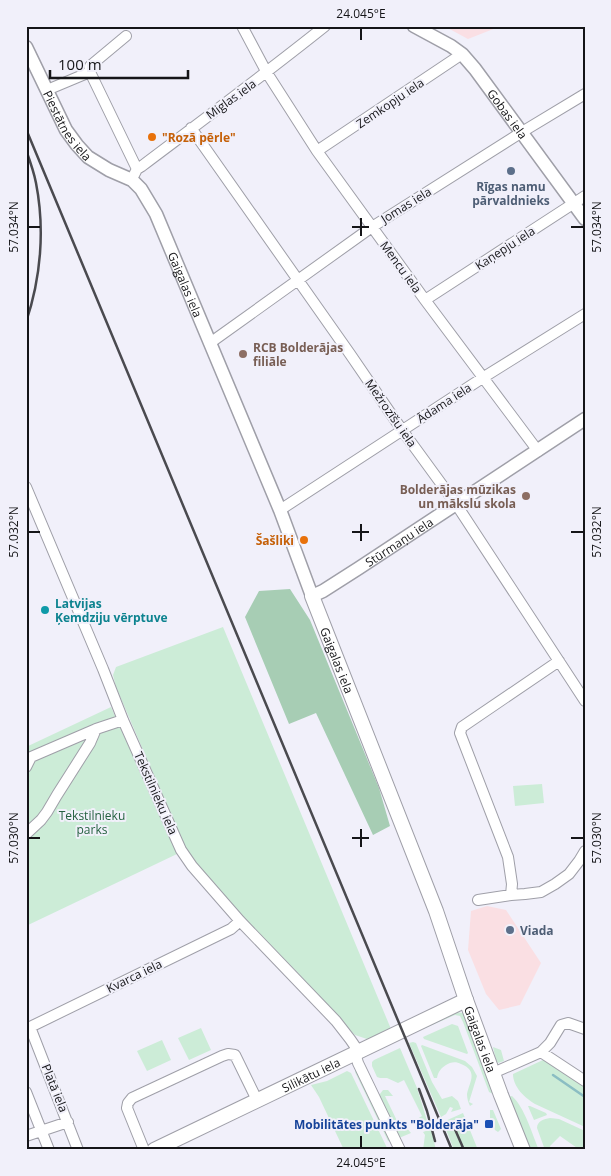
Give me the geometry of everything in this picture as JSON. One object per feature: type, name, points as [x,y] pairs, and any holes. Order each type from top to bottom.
[{"type":"main road","name":"Gaigalas iela","points":[[312,596],[432,902],[493,1073],[524,1150]]},
{"type":"main road","name":"Silikātu iela","points":[[154,1150],[466,1000]]},
{"type":"street","name":"Mencu iela","points":[[242,26],[267,72],[318,151],[425,300],[538,451]]},
{"type":"street","name":"Miglas iela","points":[[134,175],[142,166],[325,26]]},
{"type":"street","name":"Gobas iela","points":[[414,26],[451,46],[462,54],[476,69],[585,220]]},
{"type":"street","points":[[126,36],[90,66],[90,72],[134,175]]},
{"type":"street","name":"Piestātnes iela","points":[[26,47],[66,130],[77,145],[88,157],[109,170],[134,175]]},
{"type":"street","name":"Zemkopju iela","points":[[318,151],[462,54]]},
{"type":"street","points":[[47,90],[90,72]]},
{"type":"street","name":"Jomas iela","points":[[210,343],[372,227],[585,94]]},
{"type":"street","name":"Mežrozīšu iela","points":[[191,128],[402,430],[456,504],[585,701]]},
{"type":"street","name":"Gaigalas iela","points":[[134,175],[156,214],[280,510],[312,596]]},
{"type":"street","name":"Kaņepju iela","points":[[425,300],[585,196]]},
{"type":"street","name":"Ādama iela","points":[[280,510],[484,377],[585,314]]},
{"type":"street","name":"Stūrmaņu iela","points":[[312,596],[359,568],[585,419]]},
{"type":"street","name":"Tekstilnieku iela","points":[[26,488],[123,720],[181,850],[192,866],[240,920],[336,1021],[350,1039],[357,1052],[358,1063],[400,1150]]},
{"type":"street","points":[[511,895],[512,884],[508,857],[460,733],[462,727],[559,661]]},
{"type":"street","points":[[28,761],[96,729],[123,720]]},
{"type":"street","points":[[26,834],[47,812],[90,743],[96,729]]},
{"type":"street","points":[[478,900],[541,892],[568,874],[585,851]]},
{"type":"street","name":"Kvarca iela","points":[[28,1028],[231,929],[240,920]]},
{"type":"street","points":[[493,1073],[541,1052],[550,1043],[561,1026],[568,1023],[585,1029]]},
{"type":"street","name":"Platā iela","points":[[28,1028],[78,1150]]},
{"type":"street","points":[[541,1052],[585,1081]]},
{"type":"street","points":[[144,1150],[127,1108],[132,1098],[222,1056],[228,1054],[235,1055],[258,1100]]},
{"type":"street","points":[[26,1092],[49,1150]]},
{"type":"street","points":[[26,1136],[68,1122]]},
{"type":"shaded area","points":[[444,26],[501,26],[468,39]]},
{"type":"shaded area","points":[[487,906],[506,910],[541,963],[520,1005],[499,1010],[486,994],[468,950],[471,911]]},
{"type":"green space","points":[[290,589],[310,620],[379,788],[390,826],[373,835],[316,713],[289,724],[245,617],[259,591]]},
{"type":"green space","points":[[223,627],[391,1029],[373,1038],[367,1039],[355,1035],[217,890],[196,865],[182,841],[116,687],[113,675],[116,667]]},
{"type":"green space","name":"Tekstilnieku parks","points":[[111,707],[177,854],[26,926],[26,747]]},
{"type":"green space","points":[[542,784],[544,803],[515,806],[513,786]]},
{"type":"green space","points":[[456,1012],[463,1013],[465,1016],[494,1092],[493,1094],[489,1092],[460,1016],[455,1015],[407,1036]]},
{"type":"green space","points":[[452,1024],[458,1026],[467,1054],[424,1039],[423,1037]]},
{"type":"green space","points":[[201,1028],[211,1050],[189,1060],[178,1038]]},
{"type":"green space","points":[[162,1040],[171,1060],[147,1071],[137,1051]]},
{"type":"green space","points":[[409,1043],[416,1043],[432,1082],[442,1099],[452,1096],[458,1101],[461,1109],[451,1112],[453,1108],[450,1107],[446,1114],[441,1117]]},
{"type":"green space","points":[[422,1045],[465,1061],[472,1067],[477,1076],[469,1102],[473,1104],[470,1106],[467,1097],[472,1077],[470,1070],[455,1062],[443,1067],[437,1078],[434,1078]]},
{"type":"green space","points":[[493,1047],[501,1050],[504,1061],[498,1063]]},
{"type":"green space","points":[[400,1048],[417,1088],[428,1124],[421,1127],[417,1119],[422,1116],[404,1080],[398,1083],[387,1078],[377,1077],[372,1066],[374,1060]]},
{"type":"green space","points":[[543,1060],[552,1063],[585,1085],[585,1127],[535,1104],[527,1099],[517,1088],[513,1074]]},
{"type":"green space","points":[[356,1069],[392,1142],[388,1141],[355,1072]]},
{"type":"green space","points":[[347,1071],[351,1073],[388,1150],[344,1150],[319,1097],[311,1085],[327,1081]]},
{"type":"green space","points":[[383,1090],[388,1090],[393,1096],[385,1096],[400,1127],[406,1127],[411,1133],[399,1138],[379,1096]]},
{"type":"green space","points":[[512,1096],[524,1114],[539,1150],[530,1150],[508,1097]]},
{"type":"green space","points":[[528,1106],[546,1113],[547,1115],[534,1120]]},
{"type":"green space","points":[[490,1110],[493,1110],[501,1129],[498,1132],[490,1120]]},
{"type":"green space","points":[[463,1113],[478,1150],[454,1150],[443,1122]]},
{"type":"green space","points":[[550,1118],[559,1119],[585,1131],[585,1150],[580,1150],[560,1136],[550,1146],[551,1150],[545,1150],[537,1126],[541,1121]]},
{"type":"green space","points":[[431,1129],[436,1150],[423,1150],[425,1135],[423,1132]]},
{"type":"waterway","points":[[553,1075],[585,1097]]},
{"type":"railway","points":[[26,129],[452,1150]]},
{"type":"railway","points":[[26,150],[39,200],[41,236],[38,271],[26,322]]},
{"type":"railway","points":[[419,1089],[435,1141]]},
{"type":"railway","points":[[454,1127],[464,1150]]},
{"type":"place","name":"\"Rozā pērle\"","points":[[152,137]]},
{"type":"place","name":"Rīgas namu pārvaldnieks","points":[[511,171]]},
{"type":"place","name":"RCB Bolderājas filiāle","points":[[243,354]]},
{"type":"place","name":"Bolderājas mūzikas un mākslu skola","points":[[526,496]]},
{"type":"place","name":"Šašliki","points":[[304,540]]},
{"type":"place","name":"Latvijas Ķemdziju vērptuve","points":[[45,610]]},
{"type":"place","name":"Viada","points":[[510,930]]},
{"type":"place","name":"Mobilitātes punkts \"Bolderāja\"","points":[[489,1124]]}]
